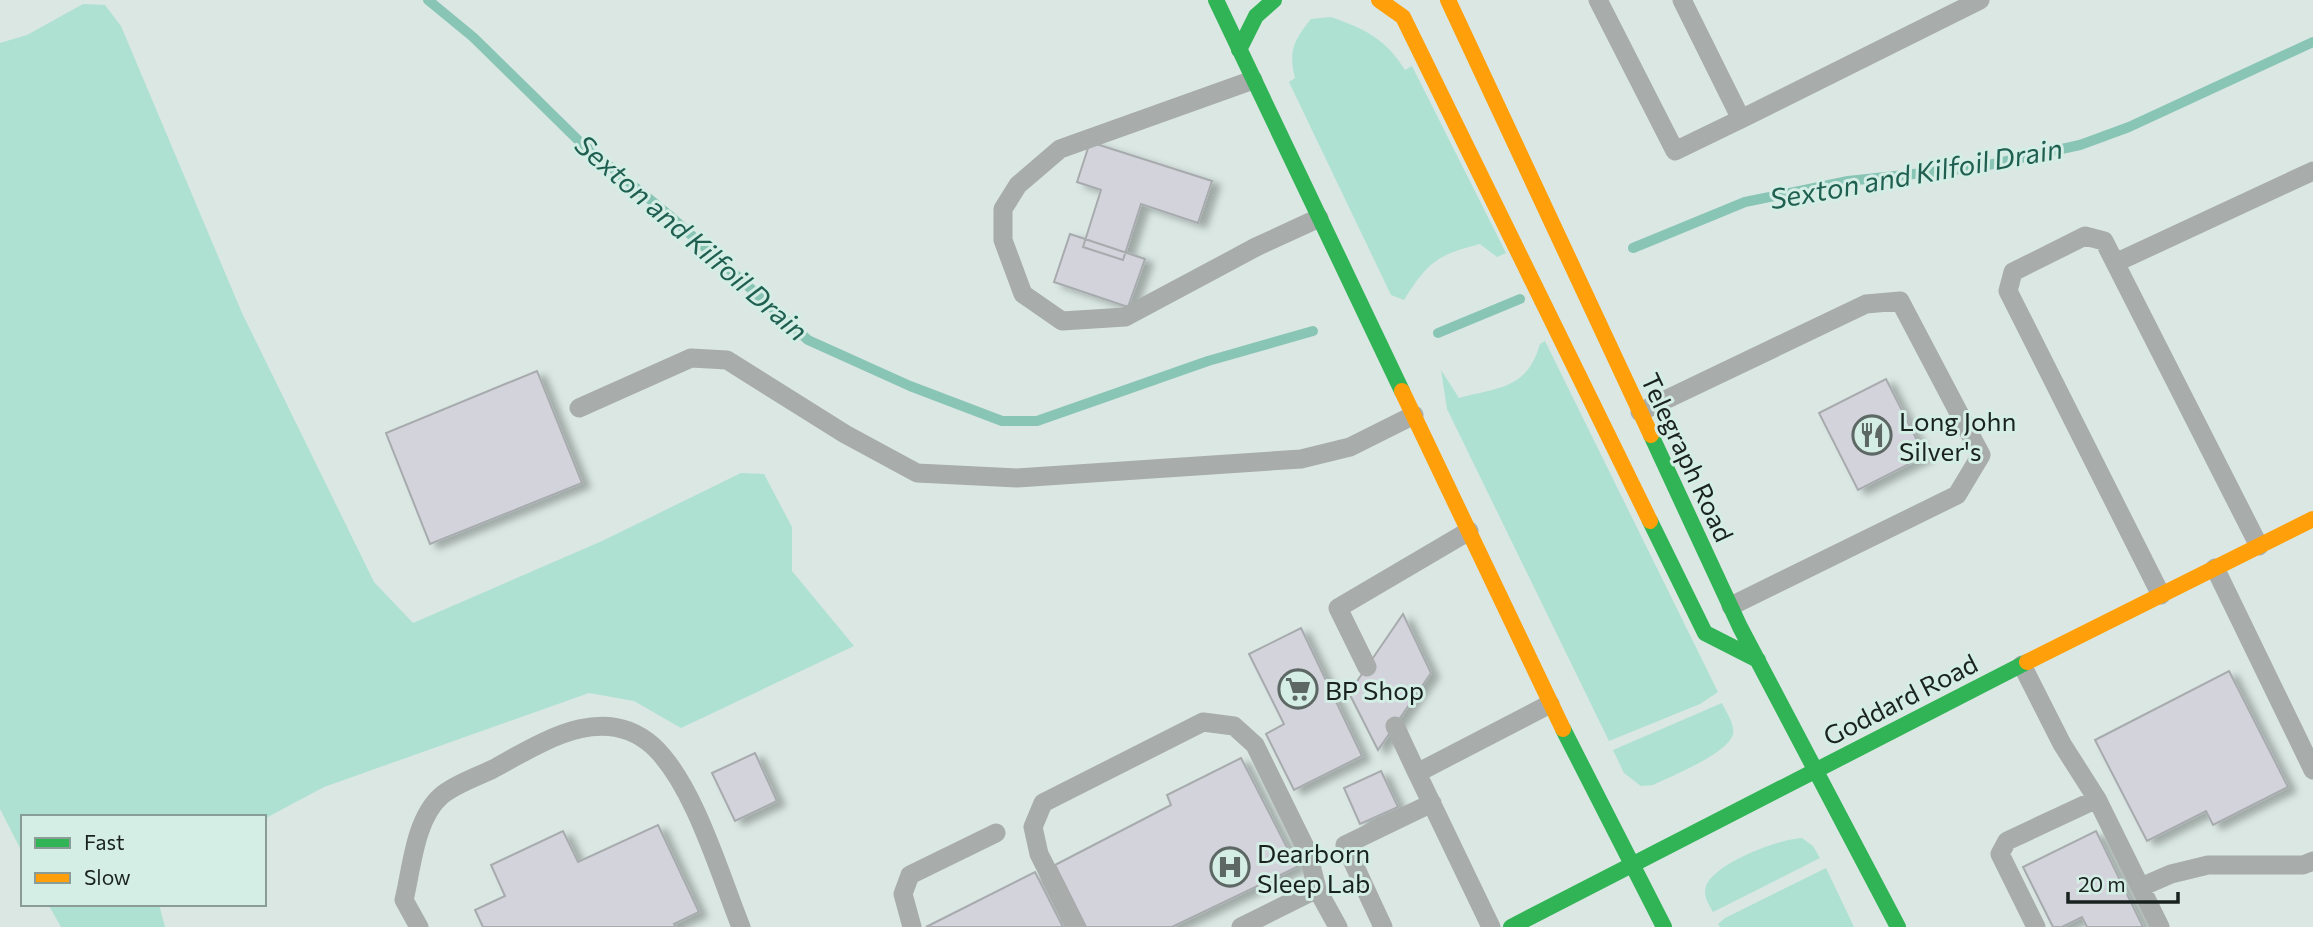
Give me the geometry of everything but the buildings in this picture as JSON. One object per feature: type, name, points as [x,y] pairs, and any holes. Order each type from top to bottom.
[{"type":"main road","points":[[1216,0],[1550,704],[1664,927]]},
{"type":"main road","points":[[1240,50],[1256,16],[1274,0]]},
{"type":"main road","points":[[1379,0],[1403,17],[1705,633],[1758,660]]},
{"type":"main road","name":"Telegraph Road","points":[[1448,0],[1731,606],[1898,927]]},
{"type":"main road","name":"Goddard Road","points":[[1511,927],[1816,768],[2313,519]]},
{"type":"lane","points":[[1598,0],[1675,151],[1980,0]]},
{"type":"lane","points":[[1682,0],[1741,119]]},
{"type":"lane","points":[[1253,80],[1060,149],[1018,185],[1003,209],[1003,240],[1023,294],[1062,321],[1125,317],[1256,247],[1319,218]]},
{"type":"lane","points":[[2115,262],[2313,171]]},
{"type":"lane","points":[[2161,595],[2008,291],[2013,272],[2085,236],[2104,241],[2259,546]]},
{"type":"lane","points":[[1640,412],[1866,304],[1900,301],[1981,456],[1957,495],[1731,606]]},
{"type":"lane","points":[[579,408],[691,358],[727,360],[845,434],[917,473],[1017,478],[1301,459],[1350,447],[1414,415]]},
{"type":"lane","points":[[1367,667],[1338,608],[1469,531]]},
{"type":"lane","points":[[2215,568],[2313,770]]},
{"type":"lane","points":[[2022,665],[2062,744],[2097,799],[2160,927]]},
{"type":"lane","points":[[1417,773],[1550,704]]},
{"type":"lane","points":[[1076,927],[1039,854],[1033,827],[1043,803],[1203,722],[1234,726],[1255,745],[1308,852],[1317,889],[1338,927]]},
{"type":"lane","points":[[419,927],[404,900],[423,822],[441,796],[551,738],[585,725],[627,729],[653,747],[683,786],[741,927]]},
{"type":"lane","points":[[1395,726],[1491,927]]},
{"type":"lane","points":[[2036,927],[2000,854],[2007,841],[2097,799]]},
{"type":"lane","points":[[1383,927],[1345,845],[1432,803]]},
{"type":"lane","points":[[912,927],[903,894],[910,875],[996,832]]},
{"type":"lane","points":[[2141,887],[2171,874],[2208,865],[2303,865],[2313,861]]},
{"type":"lane","points":[[1241,927],[1317,889]]},
{"type":"green space","points":[[83,4],[105,5],[121,26],[242,313],[374,582],[413,623],[602,541],[741,473],[764,474],[792,527],[792,571],[854,646],[681,728],[634,701],[589,693],[324,787],[266,818],[266,815],[21,815],[21,850],[0,809],[0,43],[27,35]]},
{"type":"green space","points":[[1331,17],[1374,36],[1390,50],[1405,70],[1412,66],[1506,253],[1497,257],[1480,244],[1453,252],[1427,268],[1404,300],[1391,295],[1289,82],[1295,78],[1292,60],[1300,33],[1311,19]]},
{"type":"green space","points":[[1545,341],[1718,692],[1700,704],[1609,741],[1447,409],[1441,370],[1459,398],[1499,388],[1510,384],[1528,370],[1540,344]]},
{"type":"green space","points":[[1722,703],[1731,722],[1733,734],[1729,742],[1710,757],[1653,785],[1641,786],[1624,773],[1613,750]]},
{"type":"green space","points":[[1802,838],[1813,846],[1820,858],[1713,912],[1705,890],[1715,874],[1751,852],[1779,842]]},
{"type":"green space","points":[[1826,868],[1854,927],[1720,927],[1718,924],[1725,918]]},
{"type":"green space","points":[[49,906],[160,906],[165,927],[61,927]]},
{"type":"waterway","name":"Sexton and Kilfoil Drain","points":[[428,0],[473,37],[578,140],[670,216],[808,340],[910,386],[1002,421],[1037,421],[1208,361],[1313,331]]},
{"type":"waterway","name":"Sexton and Kilfoil Drain","points":[[1633,248],[1745,202],[1848,181],[1979,167],[2080,145],[2129,127],[2313,42]]},
{"type":"waterway","name":"Sexton and Kilfoil Drain","points":[[1438,333],[1520,299]]},
{"type":"traffic: fast","points":[[1216,0],[1402,391]]},
{"type":"traffic: fast","points":[[1239,50],[1256,16],[1274,0]]},
{"type":"traffic: fast","points":[[1651,435],[1740,627],[1898,927]]},
{"type":"traffic: fast","points":[[1650,521],[1705,633],[1758,660]]},
{"type":"traffic: fast","points":[[1511,927],[2027,662]]},
{"type":"traffic: fast","points":[[1563,729],[1664,927]]},
{"type":"traffic: slow","points":[[1379,0],[1403,17],[1650,521]]},
{"type":"traffic: slow","points":[[1448,0],[1651,435]]},
{"type":"traffic: slow","points":[[1402,391],[1563,729]]},
{"type":"traffic: slow","points":[[2027,662],[2313,519]]},
{"type":"place","name":"Long John Silver's","points":[[1872,435]]},
{"type":"place","name":"BP Shop","points":[[1298,689]]},
{"type":"place","name":"Dearborn Sleep Lab","points":[[1230,867]]}]
